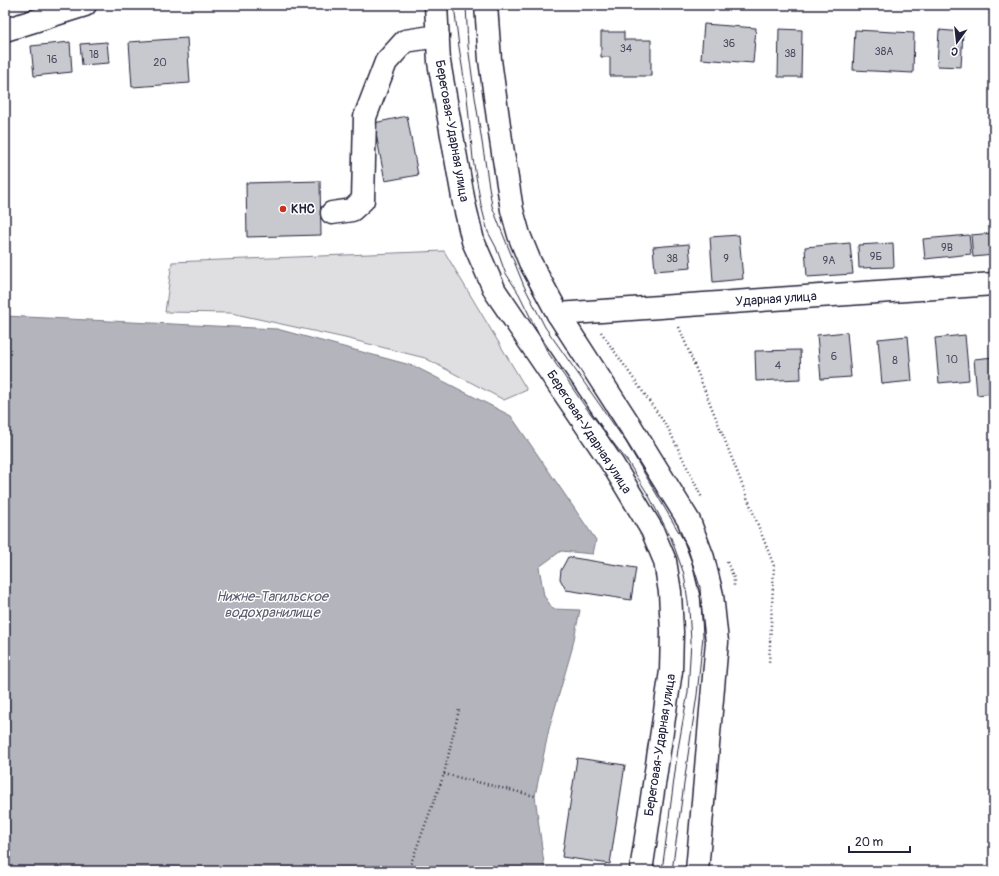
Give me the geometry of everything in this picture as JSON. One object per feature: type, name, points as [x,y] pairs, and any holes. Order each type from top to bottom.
[{"type":"main road","points":[[5,30],[85,5]]},
{"type":"main road","name":"Береговая-Ударная улица","points":[[436,5],[440,70],[464,203],[473,241],[495,291],[613,465],[652,530],[665,561],[670,592],[672,632],[671,671],[641,871]]},
{"type":"main road","points":[[486,5],[491,67],[512,210],[530,262],[558,314],[635,434],[688,521],[703,558],[709,580],[717,642],[697,871]]},
{"type":"main road","points":[[332,213],[352,210],[363,200],[365,117],[386,62],[405,41],[438,36]]},
{"type":"main road","name":"Ударная улица","points":[[558,314],[994,284]]},
{"type":"path","points":[[670,306],[722,432],[774,566],[769,664]]},
{"type":"path","points":[[408,871],[444,774],[459,710]]},
{"type":"path","points":[[444,774],[535,796]]},
{"type":"shaded area","points":[[444,251],[527,390],[504,400],[425,358],[345,338],[231,313],[165,312],[172,262]]},
{"type":"water","name":"Нижне-Тагильское водохранилище","points":[[5,316],[277,329],[414,366],[511,416],[596,540],[593,554],[561,551],[539,567],[544,596],[553,609],[580,610],[572,649],[549,729],[535,796],[545,871],[5,871]]},
{"type":"building","points":[[704,24],[756,28],[753,63],[701,59]]},
{"type":"building","points":[[779,29],[802,30],[801,77],[778,77]]},
{"type":"building","points":[[855,30],[914,33],[913,73],[853,70]]},
{"type":"building","points":[[939,30],[963,32],[961,67],[937,66]]},
{"type":"building","points":[[601,32],[624,32],[624,40],[651,40],[651,76],[610,76],[610,57],[601,57]]},
{"type":"building","points":[[187,38],[190,83],[132,87],[129,42]]},
{"type":"building","points":[[70,42],[72,72],[34,76],[31,46]]},
{"type":"building","points":[[107,42],[109,63],[82,65],[80,44]]},
{"type":"building","points":[[407,116],[418,175],[385,181],[374,123]]},
{"type":"building","name":"КНС","points":[[320,181],[321,235],[247,237],[246,183]]},
{"type":"building","points":[[994,233],[994,255],[973,257],[971,235]]},
{"type":"building","points":[[739,235],[743,279],[713,282],[710,237]]},
{"type":"building","points":[[969,235],[971,254],[925,259],[923,239]]},
{"type":"building","points":[[850,243],[853,274],[807,277],[805,247]]},
{"type":"building","points":[[893,243],[894,267],[859,268],[858,245]]},
{"type":"building","points":[[689,244],[691,268],[655,271],[653,247]]},
{"type":"building","points":[[847,332],[851,377],[821,379],[817,335]]},
{"type":"building","points":[[965,335],[969,380],[939,383],[935,338]]},
{"type":"building","points":[[908,336],[912,381],[882,384],[878,339]]},
{"type":"building","points":[[800,350],[801,379],[756,381],[755,351]]},
{"type":"building","points":[[994,357],[994,393],[977,395],[974,359]]},
{"type":"building","points":[[568,557],[636,568],[631,600],[566,590],[560,579],[561,570]]},
{"type":"building","points":[[577,758],[625,765],[610,864],[562,857]]},
{"type":"tram line","points":[[454,5],[467,97],[473,159],[481,205],[488,232],[496,247],[505,272],[519,294],[547,351],[584,405],[628,462],[649,496],[671,538],[684,574],[689,609],[691,641],[688,692],[678,749],[662,871]]},
{"type":"tram line","points":[[466,5],[468,46],[475,97],[492,206],[500,227],[524,286],[545,327],[626,442],[687,546],[700,587],[703,636],[697,695],[672,871]]},
{"type":"place","name":"КНС","points":[[283,209]]}]
